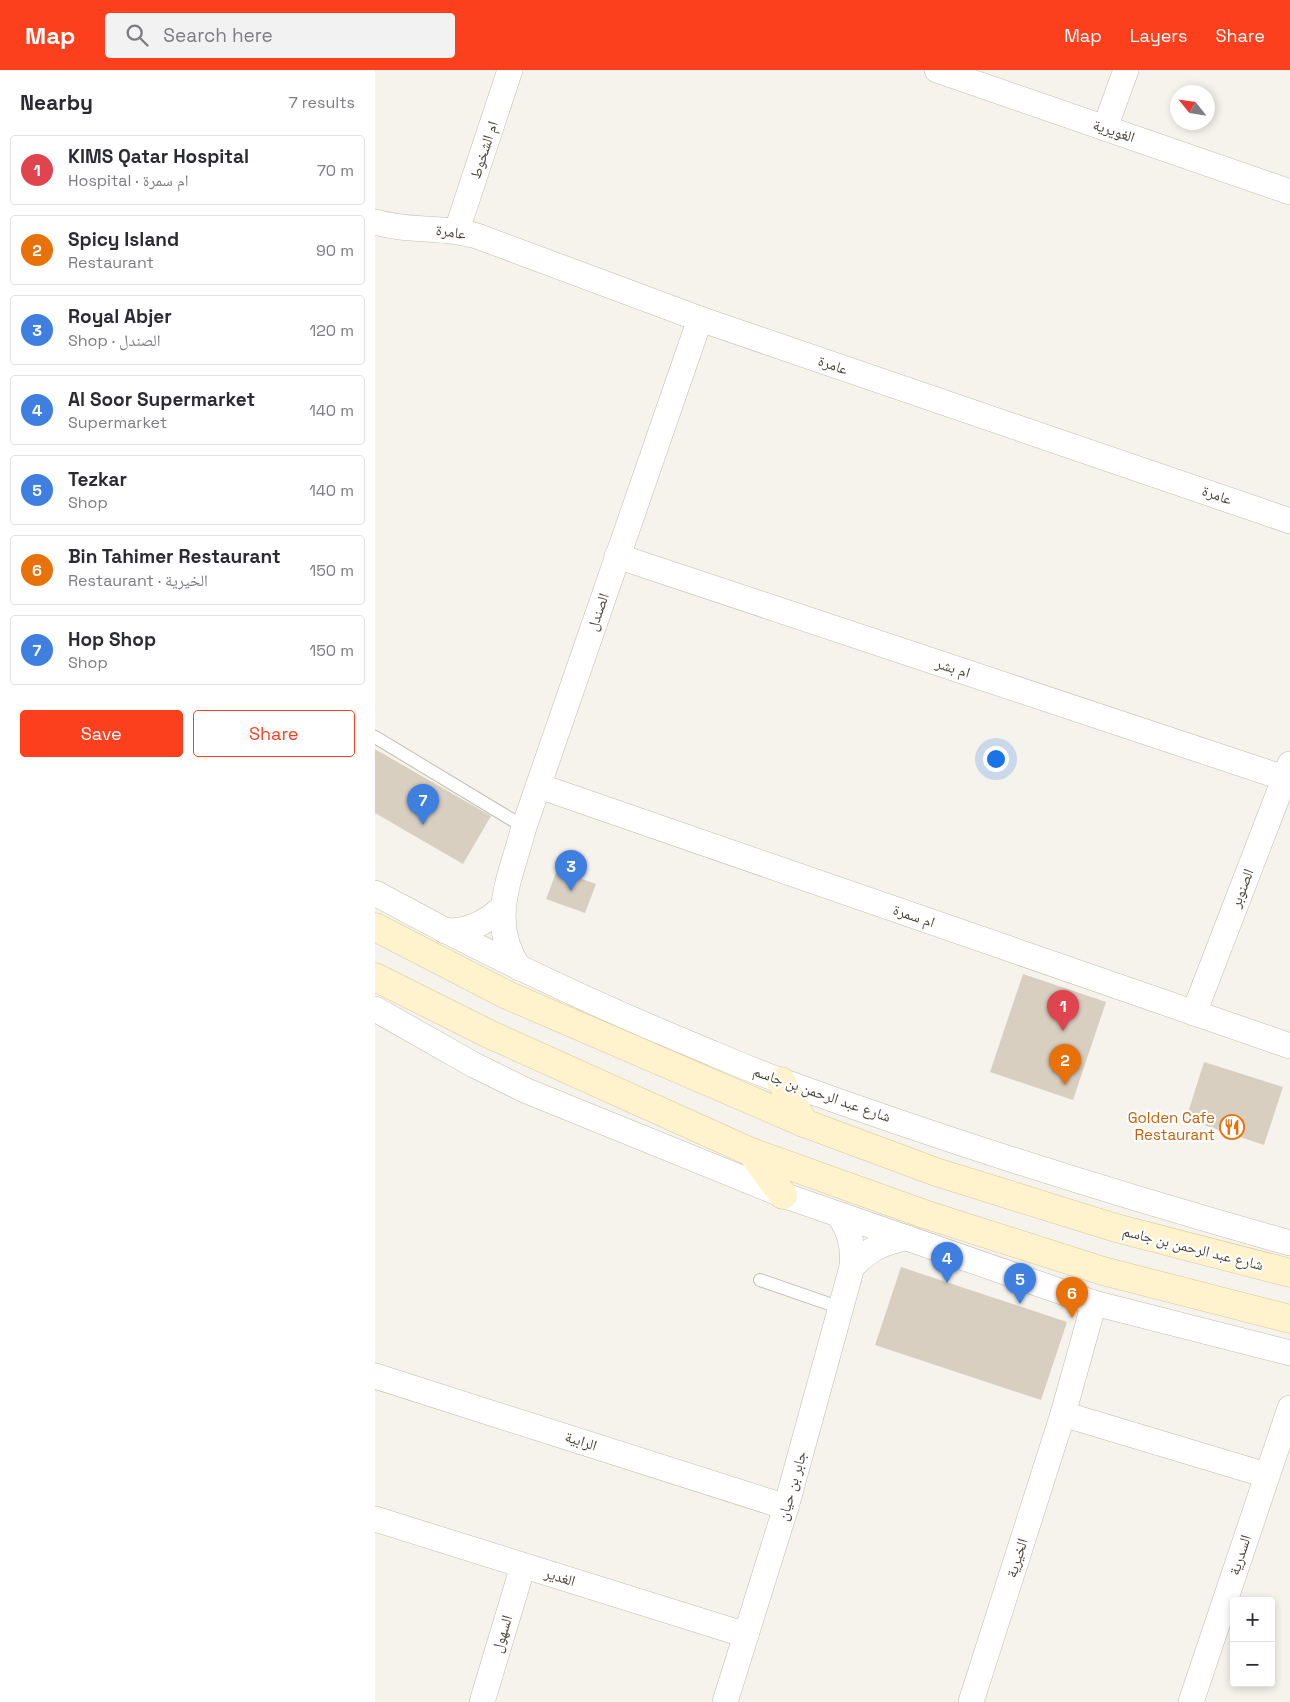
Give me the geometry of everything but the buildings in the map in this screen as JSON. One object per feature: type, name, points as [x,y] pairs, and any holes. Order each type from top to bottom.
[{"type":"main road","name":"شارع عبد الرحمن بن جاسم","points":[[375,927],[507,995],[804,1123],[936,1172],[1115,1228],[1290,1273]]},
{"type":"main road","points":[[375,977],[489,1034],[751,1152],[924,1214],[1103,1271],[1290,1319]]},
{"type":"main road","points":[[781,1081],[804,1123]]},
{"type":"main road","points":[[751,1152],[783,1195]]},
{"type":"street","name":"ام الشخوط","points":[[457,230],[511,70]]},
{"type":"street","name":"الغويرية","points":[[937,70],[1290,192]]},
{"type":"street","points":[[1105,128],[1126,70]]},
{"type":"street","name":"عامرة","points":[[375,222],[408,229],[457,230],[700,319],[1290,521]]},
{"type":"street","name":"الصندل","points":[[519,968],[505,940],[502,908],[525,827],[700,319]]},
{"type":"street","name":"ام بشر","points":[[617,556],[1288,774]]},
{"type":"street","name":"الصنوبر","points":[[1194,1013],[1288,774]]},
{"type":"street","name":"ام سمرة","points":[[539,786],[1290,1046]]},
{"type":"street","name":"شارع عبد الرحمن بن جاسم","points":[[375,893],[519,968],[644,1025],[781,1081],[1123,1196],[1290,1243]]},
{"type":"street","points":[[445,931],[461,931],[476,926],[502,908]]},
{"type":"street","points":[[375,1010],[527,1092],[783,1195],[1095,1303],[1290,1353]]},
{"type":"street","name":"جابر بن حيان","points":[[725,1702],[786,1507],[852,1267],[851,1240],[839,1215]]},
{"type":"street","points":[[852,1267],[863,1255],[876,1246],[907,1238]]},
{"type":"street","name":"الخيرية","points":[[971,1702],[1063,1414],[1095,1303]]},
{"type":"street","name":"الرابية","points":[[375,1376],[786,1507]]},
{"type":"street","name":"السدرية","points":[[1191,1702],[1290,1408]]},
{"type":"street","points":[[1063,1414],[1266,1475]]},
{"type":"street","name":"الغدير","points":[[375,1519],[746,1635]]},
{"type":"street","name":"السهول","points":[[482,1702],[523,1566]]},
{"type":"lane","points":[[375,737],[525,827]]},
{"type":"lane","points":[[760,1280],[841,1308]]},
{"type":"place","name":"Hop Shop","points":[[423,825]]},
{"type":"place","name":"Royal Abjer","points":[[571,891]]},
{"type":"place","name":"KIMS Qatar Hospital","points":[[1063,1031]]},
{"type":"place","name":"Spicy Island","points":[[1065,1085]]},
{"type":"place","name":"Golden Cafe Restaurant","points":[[1232,1127]]},
{"type":"place","name":"Al Soor Supermarket","points":[[947,1283]]},
{"type":"place","name":"Tezkar","points":[[1020,1304]]},
{"type":"place","name":"Bin Tahimer Restaurant","points":[[1072,1318]]}]
